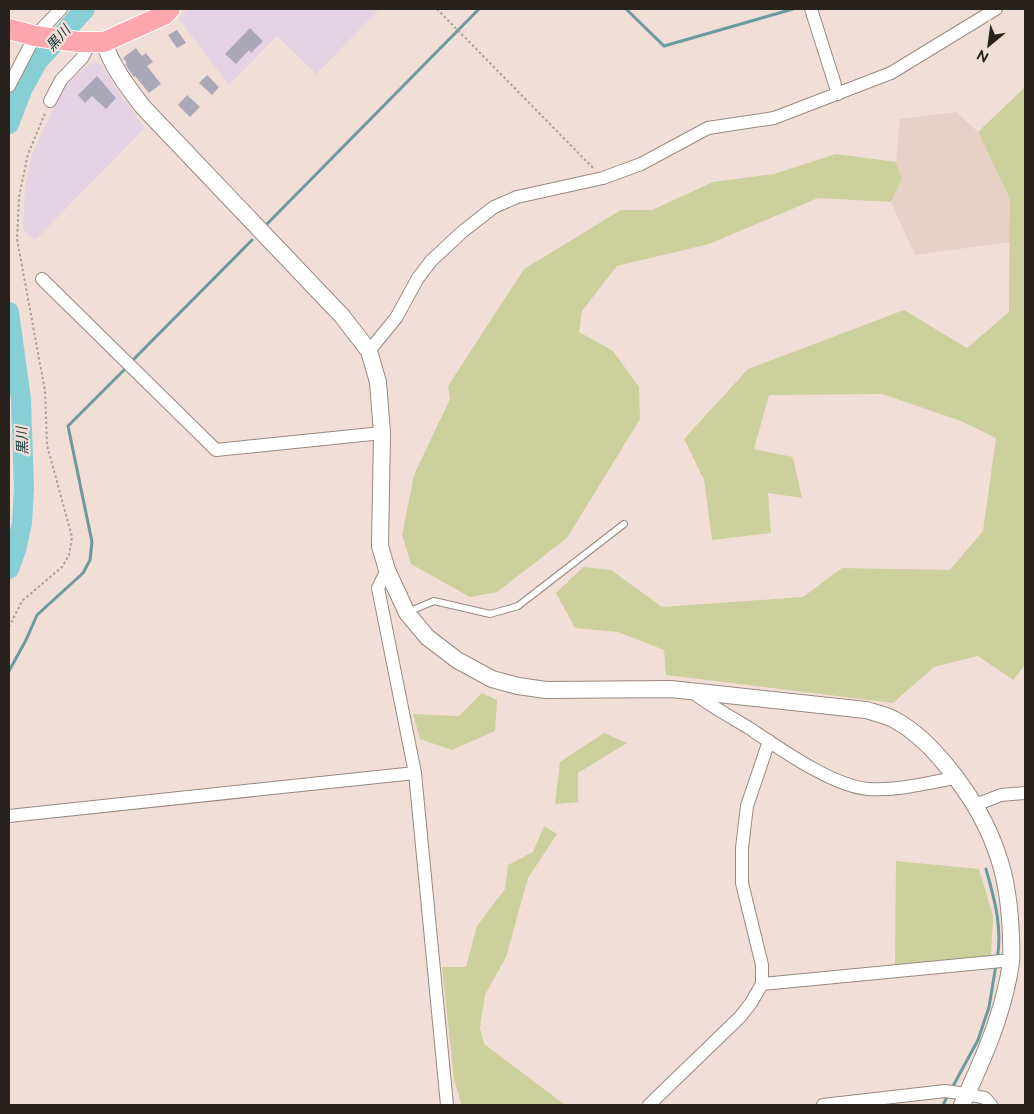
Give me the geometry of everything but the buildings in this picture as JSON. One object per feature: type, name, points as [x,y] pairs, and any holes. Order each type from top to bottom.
[{"type":"main road","points":[[9,29],[38,36],[91,42],[143,25],[170,9]]},
{"type":"street","points":[[9,86],[38,36],[61,9]]},
{"type":"street","points":[[811,9],[838,94]]},
{"type":"street","points":[[369,350],[396,318],[418,278],[431,261],[462,232],[494,208],[517,197],[603,178],[641,164],[708,128],[774,118],[838,94],[890,73],[996,9]]},
{"type":"street","points":[[50,101],[61,80],[82,58],[91,42],[109,59],[142,107],[342,316],[369,350],[378,382],[382,433],[380,546],[387,570],[407,613],[427,637],[457,660],[492,679],[518,686],[546,690],[671,689],[866,710],[895,720],[920,738],[943,762],[975,805],[996,850],[1010,907],[1012,960],[1002,1005],[992,1037],[965,1099]]},
{"type":"street","points":[[42,279],[216,450],[382,433]]},
{"type":"street","points":[[387,570],[378,588],[414,773],[447,1105]]},
{"type":"street","points":[[691,691],[705,702],[769,741],[821,772],[846,784],[868,789],[902,788],[955,778]]},
{"type":"street","points":[[649,1105],[740,1017],[752,1003],[762,984],[762,965],[742,883],[742,848],[747,806],[769,741]]},
{"type":"street","points":[[9,816],[414,773]]},
{"type":"street","points":[[975,805],[1001,795],[1025,793]]},
{"type":"street","points":[[762,984],[1012,960]]},
{"type":"street","points":[[823,1105],[945,1091],[965,1099],[984,1098],[991,1105]]},
{"type":"lane","points":[[407,613],[434,601],[490,614],[518,606],[624,524]]},
{"type":"path","points":[[437,9],[603,178]]},
{"type":"path","points":[[9,627],[22,601],[62,568],[69,555],[72,537],[47,445],[45,391],[18,239],[19,196],[28,154],[50,101]]},
{"type":"shaded area","points":[[188,9],[380,9],[316,74],[277,36],[229,85],[178,18]]},
{"type":"shaded area","points":[[93,61],[100,63],[145,128],[35,240],[23,229],[25,187],[33,152],[64,86]]},
{"type":"shaded area","points":[[956,112],[978,132],[1010,199],[1010,242],[915,255],[891,202],[902,179],[896,162],[900,119]]},
{"type":"green space","points":[[1025,87],[1025,665],[1013,680],[978,656],[934,667],[893,703],[666,675],[664,650],[618,632],[575,628],[556,593],[583,567],[611,570],[662,607],[803,597],[842,568],[950,570],[983,531],[996,438],[961,421],[882,394],[769,395],[754,449],[793,457],[802,498],[768,493],[771,533],[712,540],[704,480],[684,439],[748,369],[904,310],[967,348],[1009,312],[1010,199],[978,132]]},
{"type":"green space","points":[[836,154],[896,162],[902,179],[891,202],[818,198],[709,244],[617,266],[582,311],[579,332],[613,351],[639,387],[640,419],[567,538],[497,592],[470,597],[411,564],[402,535],[414,475],[450,399],[448,386],[524,269],[621,210],[652,210],[713,182],[774,174]]},
{"type":"green space","points":[[482,693],[497,700],[495,731],[452,750],[420,739],[413,714],[459,716]]},
{"type":"green space","points":[[604,733],[627,743],[578,773],[578,802],[555,804],[560,762]]},
{"type":"green space","points":[[544,826],[557,834],[528,878],[506,957],[485,995],[480,1028],[484,1044],[565,1105],[464,1105],[461,1103],[454,1079],[442,967],[466,967],[477,926],[505,889],[508,865],[533,852]]},
{"type":"green space","points":[[896,861],[979,869],[993,916],[991,958],[895,965]]},
{"type":"waterway","name":"黒川","points":[[9,124],[23,88],[38,61],[85,9]]},
{"type":"waterway","points":[[267,224],[479,9]]},
{"type":"waterway","points":[[626,9],[664,46],[793,9]]},
{"type":"waterway","points":[[131,362],[252,240]]},
{"type":"waterway","name":"黒川","points":[[9,312],[21,399],[24,488],[22,523],[16,550],[9,569]]},
{"type":"waterway","points":[[9,671],[37,615],[83,573],[90,560],[92,542],[68,426],[127,367]]},
{"type":"waterway","points":[[986,869],[995,902],[998,925],[999,947],[997,959]]},
{"type":"waterway","points":[[952,1088],[978,1040],[989,1007],[996,965]]},
{"type":"waterway","points":[[943,1105],[948,1095]]}]
